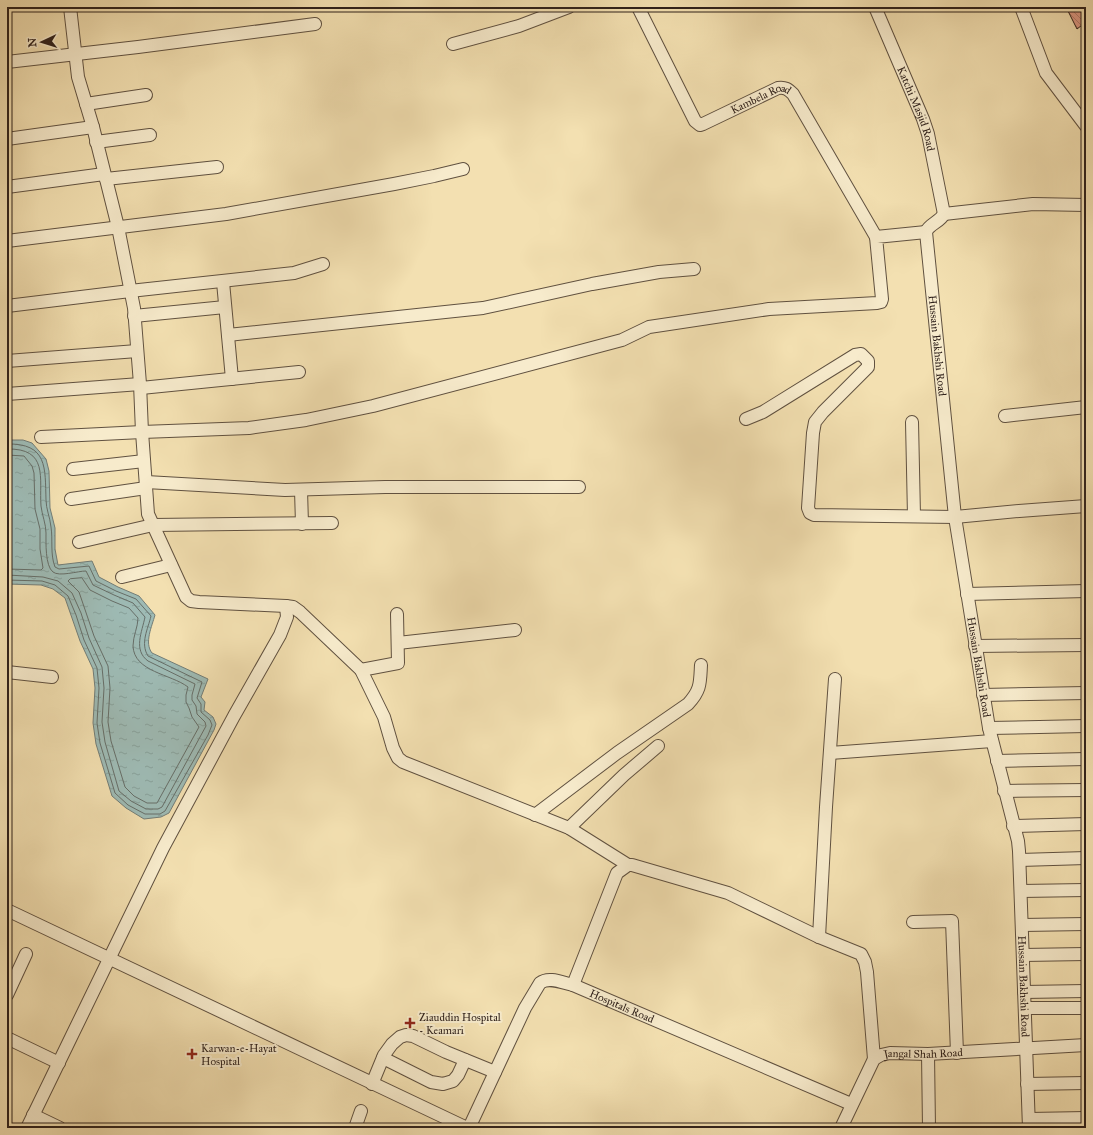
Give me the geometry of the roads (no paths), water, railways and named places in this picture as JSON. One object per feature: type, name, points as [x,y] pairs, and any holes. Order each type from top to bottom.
[{"type":"street","points":[[70,7],[78,77],[93,127],[118,227],[134,316],[148,514],[186,597],[191,601],[286,606],[293,607],[300,612],[361,670],[384,717],[393,748],[398,758],[403,762],[569,828],[628,865],[728,893],[819,937],[861,954],[865,962],[874,1059]]},
{"type":"street","points":[[453,44],[519,26],[569,7]]},
{"type":"street","name":"Kambela Road","points":[[638,7],[697,124],[703,124],[778,88],[783,87],[788,89],[793,94],[876,237]]},
{"type":"street","name":"Katchi Masjid Road","points":[[875,7],[923,119],[928,134],[944,214]]},
{"type":"street","points":[[1021,7],[1046,73],[1086,126]]},
{"type":"street","points":[[7,62],[315,24]]},
{"type":"street","points":[[86,104],[146,95]]},
{"type":"street","points":[[7,139],[93,127]]},
{"type":"street","points":[[96,142],[150,135]]},
{"type":"street","points":[[7,187],[105,176],[217,167]]},
{"type":"street","points":[[7,241],[226,214],[394,184],[463,169]]},
{"type":"street","points":[[40,437],[249,428],[306,420],[380,404],[622,340],[649,327],[769,309],[877,303],[881,302],[882,299],[876,237],[926,232],[927,229],[942,218],[944,214],[1034,204],[1086,206]]},
{"type":"street","name":"Hussain Bakhshi Road","points":[[926,232],[955,517],[989,728],[1013,826],[1018,840],[1020,860],[1029,1124]]},
{"type":"street","points":[[7,306],[294,273],[323,264]]},
{"type":"street","points":[[228,335],[483,308],[592,284],[659,272],[694,269]]},
{"type":"street","points":[[223,282],[232,379]]},
{"type":"street","points":[[134,316],[225,307]]},
{"type":"street","points":[[7,361],[137,351]]},
{"type":"street","points":[[746,419],[763,412],[855,355],[861,354],[868,361],[868,367],[815,422],[808,508],[810,513],[814,515],[955,517],[1086,506]]},
{"type":"street","points":[[7,394],[140,386],[298,372]]},
{"type":"street","points":[[1005,416],[1086,407]]},
{"type":"street","points":[[912,422],[914,516]]},
{"type":"street","points":[[73,469],[144,460]]},
{"type":"street","points":[[71,499],[146,485],[285,490],[385,487],[579,487]]},
{"type":"street","points":[[301,490],[302,524]]},
{"type":"street","points":[[79,542],[153,525],[332,523]]},
{"type":"street","points":[[122,577],[171,565]]},
{"type":"street","points":[[967,594],[1086,591]]},
{"type":"street","points":[[27,1128],[163,848],[234,716],[280,635],[287,617],[286,606]]},
{"type":"street","points":[[361,670],[398,663],[396,614]]},
{"type":"street","points":[[398,643],[515,630]]},
{"type":"street","points":[[975,646],[1086,645]]},
{"type":"street","points":[[535,815],[616,753],[688,704],[699,689],[701,665]]},
{"type":"street","points":[[7,672],[52,676]]},
{"type":"street","points":[[819,937],[835,679]]},
{"type":"street","points":[[983,695],[1086,693]]},
{"type":"street","points":[[989,728],[1086,726]]},
{"type":"street","points":[[830,753],[992,741]]},
{"type":"street","points":[[569,828],[624,775],[658,746]]},
{"type":"street","points":[[997,761],[1086,759]]},
{"type":"street","points":[[1004,791],[1086,790]]},
{"type":"street","points":[[1013,826],[1086,824]]},
{"type":"street","points":[[1020,860],[1086,858]]},
{"type":"street","points":[[573,985],[617,873],[628,865]]},
{"type":"street","points":[[1021,891],[1086,890]]},
{"type":"street","points":[[7,910],[372,1084],[468,1128]]},
{"type":"street","points":[[913,922],[952,921],[957,1052]]},
{"type":"street","points":[[1022,925],[1086,924]]},
{"type":"street","points":[[7,995],[26,954]]},
{"type":"street","points":[[1023,955],[1086,954]]},
{"type":"street","name":"Hospitals Road","points":[[468,1128],[525,1008],[540,983],[549,979],[573,985],[851,1104]]},
{"type":"street","points":[[1024,992],[1086,991]]},
{"type":"street","points":[[1025,1008],[1086,1008]]},
{"type":"street","points":[[372,1084],[383,1058],[392,1044],[400,1037],[406,1035],[413,1036],[495,1072]]},
{"type":"street","points":[[7,1038],[59,1063]]},
{"type":"street","name":"Jangal Shah Road","points":[[841,1128],[851,1104],[874,1059],[881,1055],[890,1053],[928,1054],[1086,1045]]},
{"type":"street","points":[[928,1054],[928,1128]]},
{"type":"street","points":[[383,1058],[431,1082],[443,1084],[453,1081],[458,1075],[465,1060]]},
{"type":"street","points":[[1027,1084],[1086,1082]]},
{"type":"street","points":[[355,1128],[361,1111]]},
{"type":"street","points":[[34,1115],[60,1128]]},
{"type":"street","points":[[1029,1124],[1086,1118]]},
{"type":"water","points":[[7,440],[23,440],[32,443],[46,459],[49,471],[50,508],[55,528],[55,549],[58,565],[92,561],[99,577],[139,596],[155,615],[149,639],[152,653],[208,679],[201,697],[205,702],[204,710],[213,717],[216,724],[214,730],[169,813],[161,817],[144,819],[126,808],[112,796],[96,744],[93,723],[95,688],[93,669],[80,641],[65,598],[53,589],[41,585],[7,584]]},
{"type":"place","name":"Ziauddin Hospital - Keamari","points":[[410,1023]]},
{"type":"place","name":"Karwan-e-Hayat Hospital","points":[[192,1054]]}]
